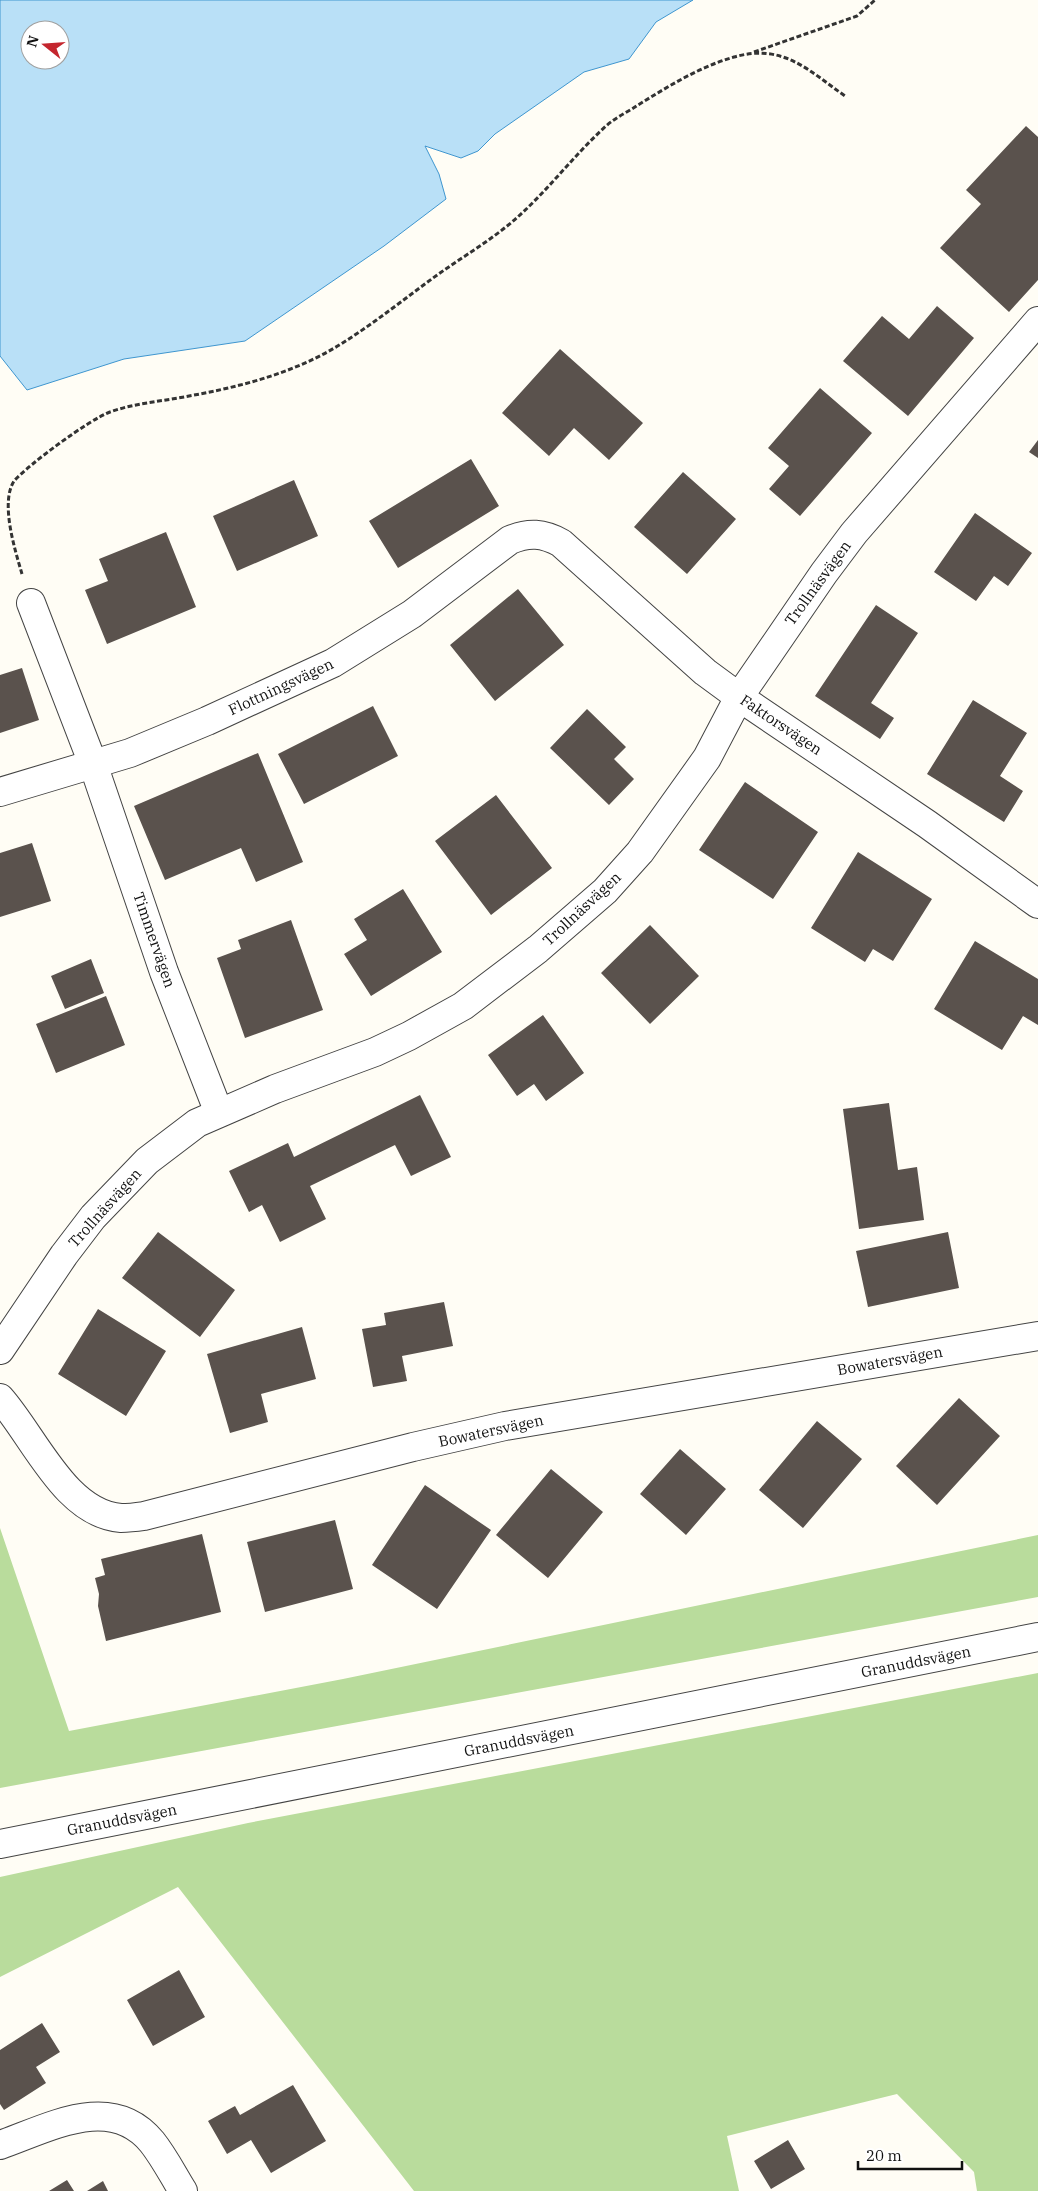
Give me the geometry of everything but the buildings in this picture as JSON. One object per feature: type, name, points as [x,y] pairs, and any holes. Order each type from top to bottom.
[{"type":"street","name":"Trollnäsvägen","points":[[0,1350],[64,1255],[93,1217],[154,1156],[197,1123],[275,1089],[374,1052],[410,1036],[463,1006],[545,943],[606,891],[640,852],[708,758],[739,697],[792,616],[854,533],[1038,321]]},
{"type":"street","name":"Flottningsvägen","points":[[0,792],[130,753],[207,721],[333,663],[412,614],[510,540],[524,534],[536,534]]},
{"type":"street","name":"Faktorsvägen","points":[[536,534],[550,537],[561,543],[705,672],[927,824],[1038,904]]},
{"type":"street","name":"Timmervägen","points":[[31,603],[93,764],[164,972],[218,1113]]},
{"type":"street","name":"Bowatersvägen","points":[[0,1398],[15,1415],[63,1485],[89,1508],[121,1518],[144,1516],[404,1449],[505,1426],[1038,1336]]},
{"type":"street","name":"Granuddsvägen","points":[[0,1844],[1038,1637]]},
{"type":"street","points":[[0,2145],[72,2120],[92,2116],[118,2119],[136,2126],[152,2142],[183,2191]]},
{"type":"path","points":[[31,603],[6,510],[8,490],[15,479],[57,445],[107,413],[144,402],[174,399],[238,387],[270,378],[310,361],[341,344],[508,225],[610,123],[674,83],[712,65],[752,53],[856,16],[875,0]]},
{"type":"path","points":[[752,53],[783,55],[845,96]]},
{"type":"green space","points":[[0,1528],[69,1731],[343,1679],[1038,1535],[1038,1597],[0,1788]]},
{"type":"green space","points":[[1038,1673],[1038,2191],[977,2191],[974,2172],[897,2094],[727,2136],[739,2191],[414,2191],[178,1887],[0,1977],[0,1877],[248,1823]]},
{"type":"water","points":[[0,0],[693,0],[656,22],[629,59],[584,72],[495,134],[478,151],[461,158],[425,146],[439,174],[446,199],[384,246],[245,341],[124,359],[27,390],[0,356]]}]
